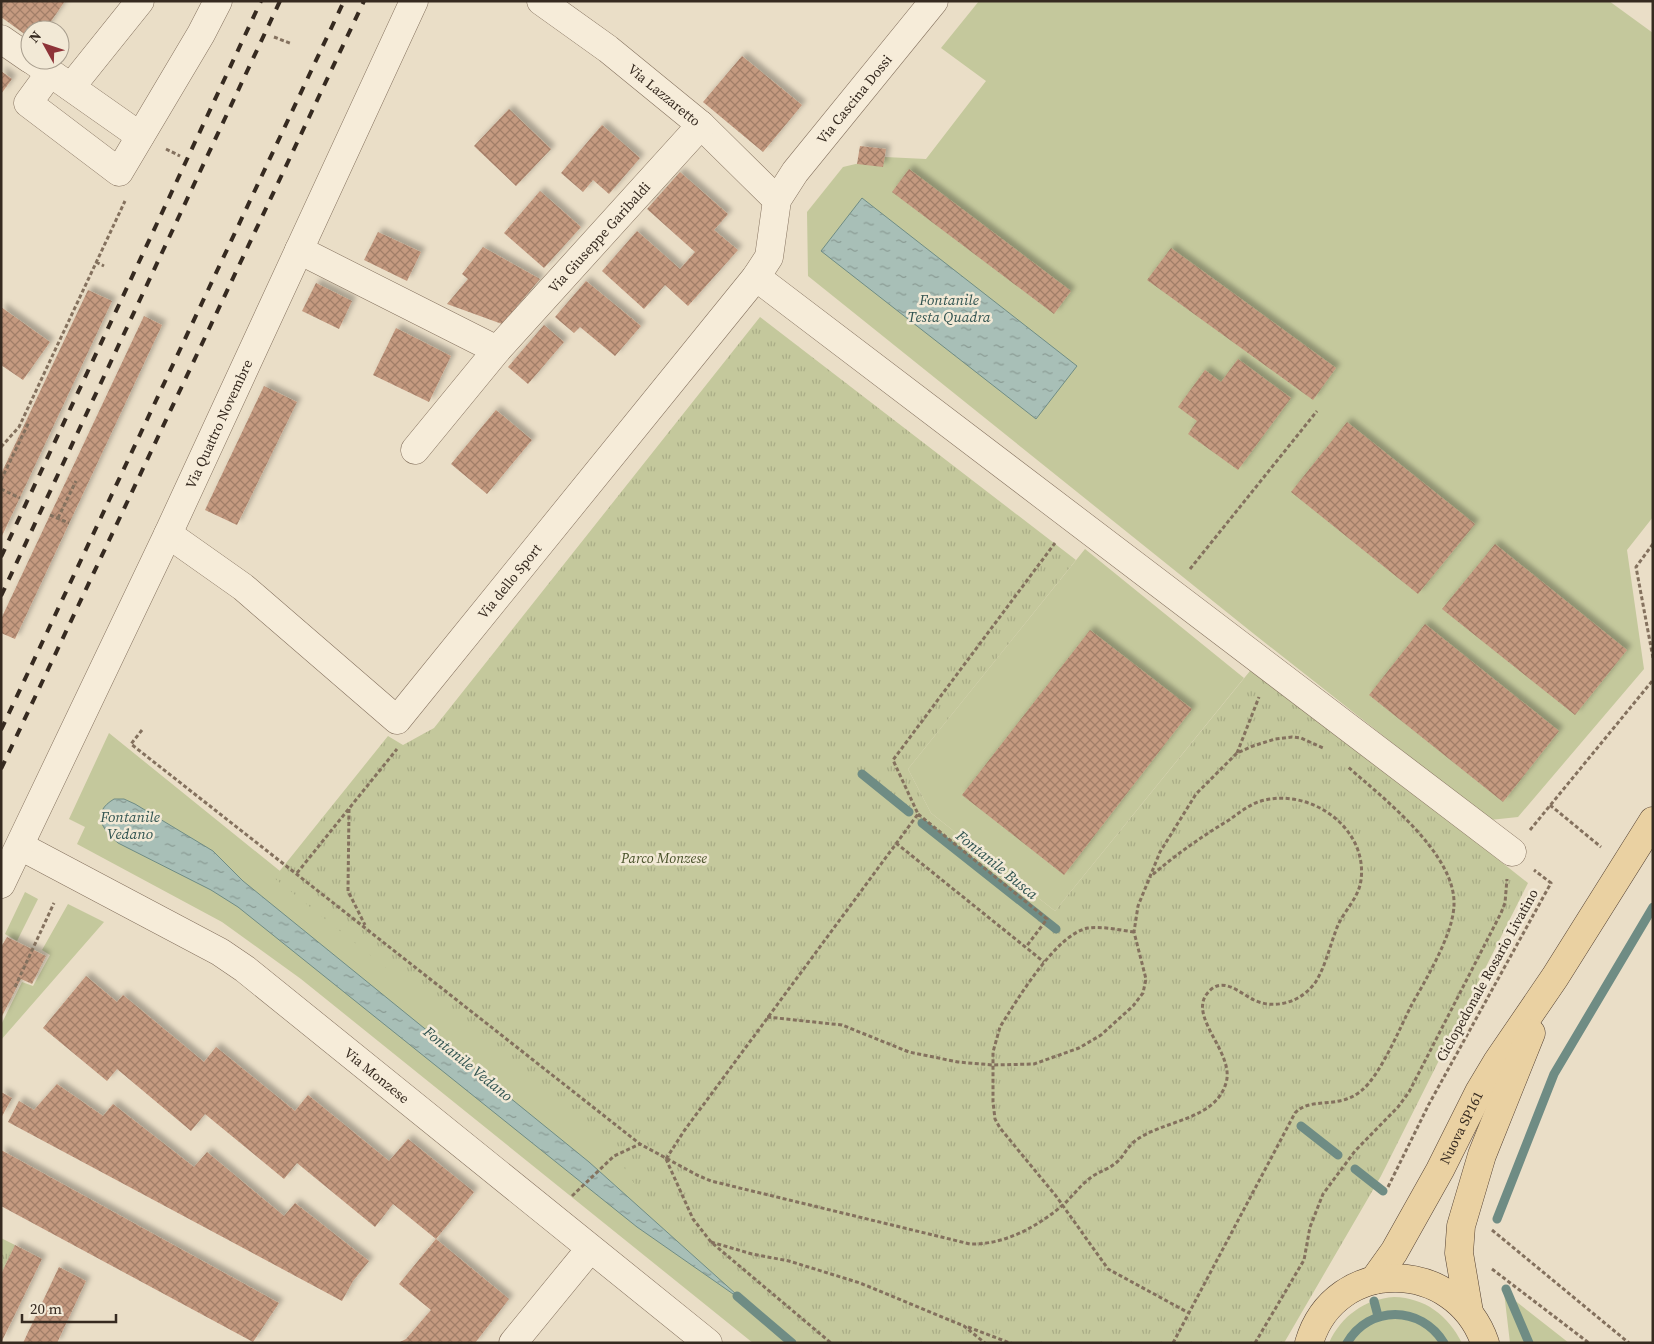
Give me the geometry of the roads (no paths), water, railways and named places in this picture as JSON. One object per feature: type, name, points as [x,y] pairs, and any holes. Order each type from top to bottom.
[{"type":"main road","name":"Nuova SP161","points":[[1374,1280],[1394,1252],[1440,1170],[1492,1069],[1555,977],[1653,821]]},
{"type":"main road","name":"Nuova SP161","points":[[1469,1312],[1458,1253],[1461,1226],[1486,1146],[1555,977]]},
{"type":"main road","name":"Nuova SP161","points":[[1309,1343],[1319,1320],[1349,1290],[1374,1280],[1395,1277],[1421,1280],[1450,1294],[1469,1312],[1478,1325],[1485,1343]]},
{"type":"street","points":[[70,52],[140,1]]},
{"type":"street","points":[[150,141],[46,70],[28,103],[119,172],[150,141],[218,1]]},
{"type":"street","name":"Via Quattro Novembre","points":[[1,884],[168,534],[414,1]]},
{"type":"street","name":"Via Lazzaretto","points":[[541,1],[608,49],[701,125],[777,200]]},
{"type":"street","name":"Via Cascina Dossi","points":[[777,200],[795,172],[934,1]]},
{"type":"street","points":[[1,38],[20,52]]},
{"type":"street","name":"Via Giuseppe Garibaldi","points":[[415,450],[497,350],[701,125]]},
{"type":"street","name":"Via dello Sport","points":[[168,534],[243,587],[397,720],[756,277],[769,257],[777,200]]},
{"type":"street","points":[[299,250],[497,350]]},
{"type":"street","points":[[756,277],[1512,852]]},
{"type":"street","name":"Via Monzese","points":[[20,846],[220,952],[245,969],[708,1343]]},
{"type":"street","points":[[514,1343],[590,1249]]},
{"type":"water","name":"Fontanile Testa Quadra","points":[[862,198],[1077,366],[1036,419],[821,251]]},
{"type":"water","name":"Fontanile Vedano","points":[[114,799],[124,799],[135,804],[213,851],[243,881],[589,1162],[746,1303],[637,1227],[238,907],[211,890],[118,843],[107,832],[101,821],[103,810]]},
{"type":"waterway","name":"Fontanile Busca","points":[[862,774],[909,812]]},
{"type":"waterway","name":"Fontanile Busca","points":[[922,823],[1056,929]]},
{"type":"waterway","points":[[1497,1219],[1554,1074],[1653,907]]},
{"type":"waterway","name":"Fontanile Busca","points":[[1301,1126],[1338,1155]]},
{"type":"waterway","name":"Fontanile Busca","points":[[1355,1169],[1383,1191]]},
{"type":"waterway","points":[[1506,1289],[1529,1343]]},
{"type":"waterway","name":"Fontanile Vedano","points":[[737,1296],[792,1343]]},
{"type":"waterway","points":[[1374,1301],[1378,1316]]},
{"type":"waterway","points":[[1347,1343],[1368,1322],[1381,1316],[1395,1314],[1409,1316],[1422,1322],[1434,1331],[1444,1343]]},
{"type":"railway","points":[[1,557],[261,1]]},
{"type":"railway","points":[[1,596],[280,1]]},
{"type":"railway","points":[[1,730],[344,1]]},
{"type":"railway","points":[[1,769],[364,1]]},
{"type":"park label","name":"Parco Monzese","points":[[664,858]]}]
